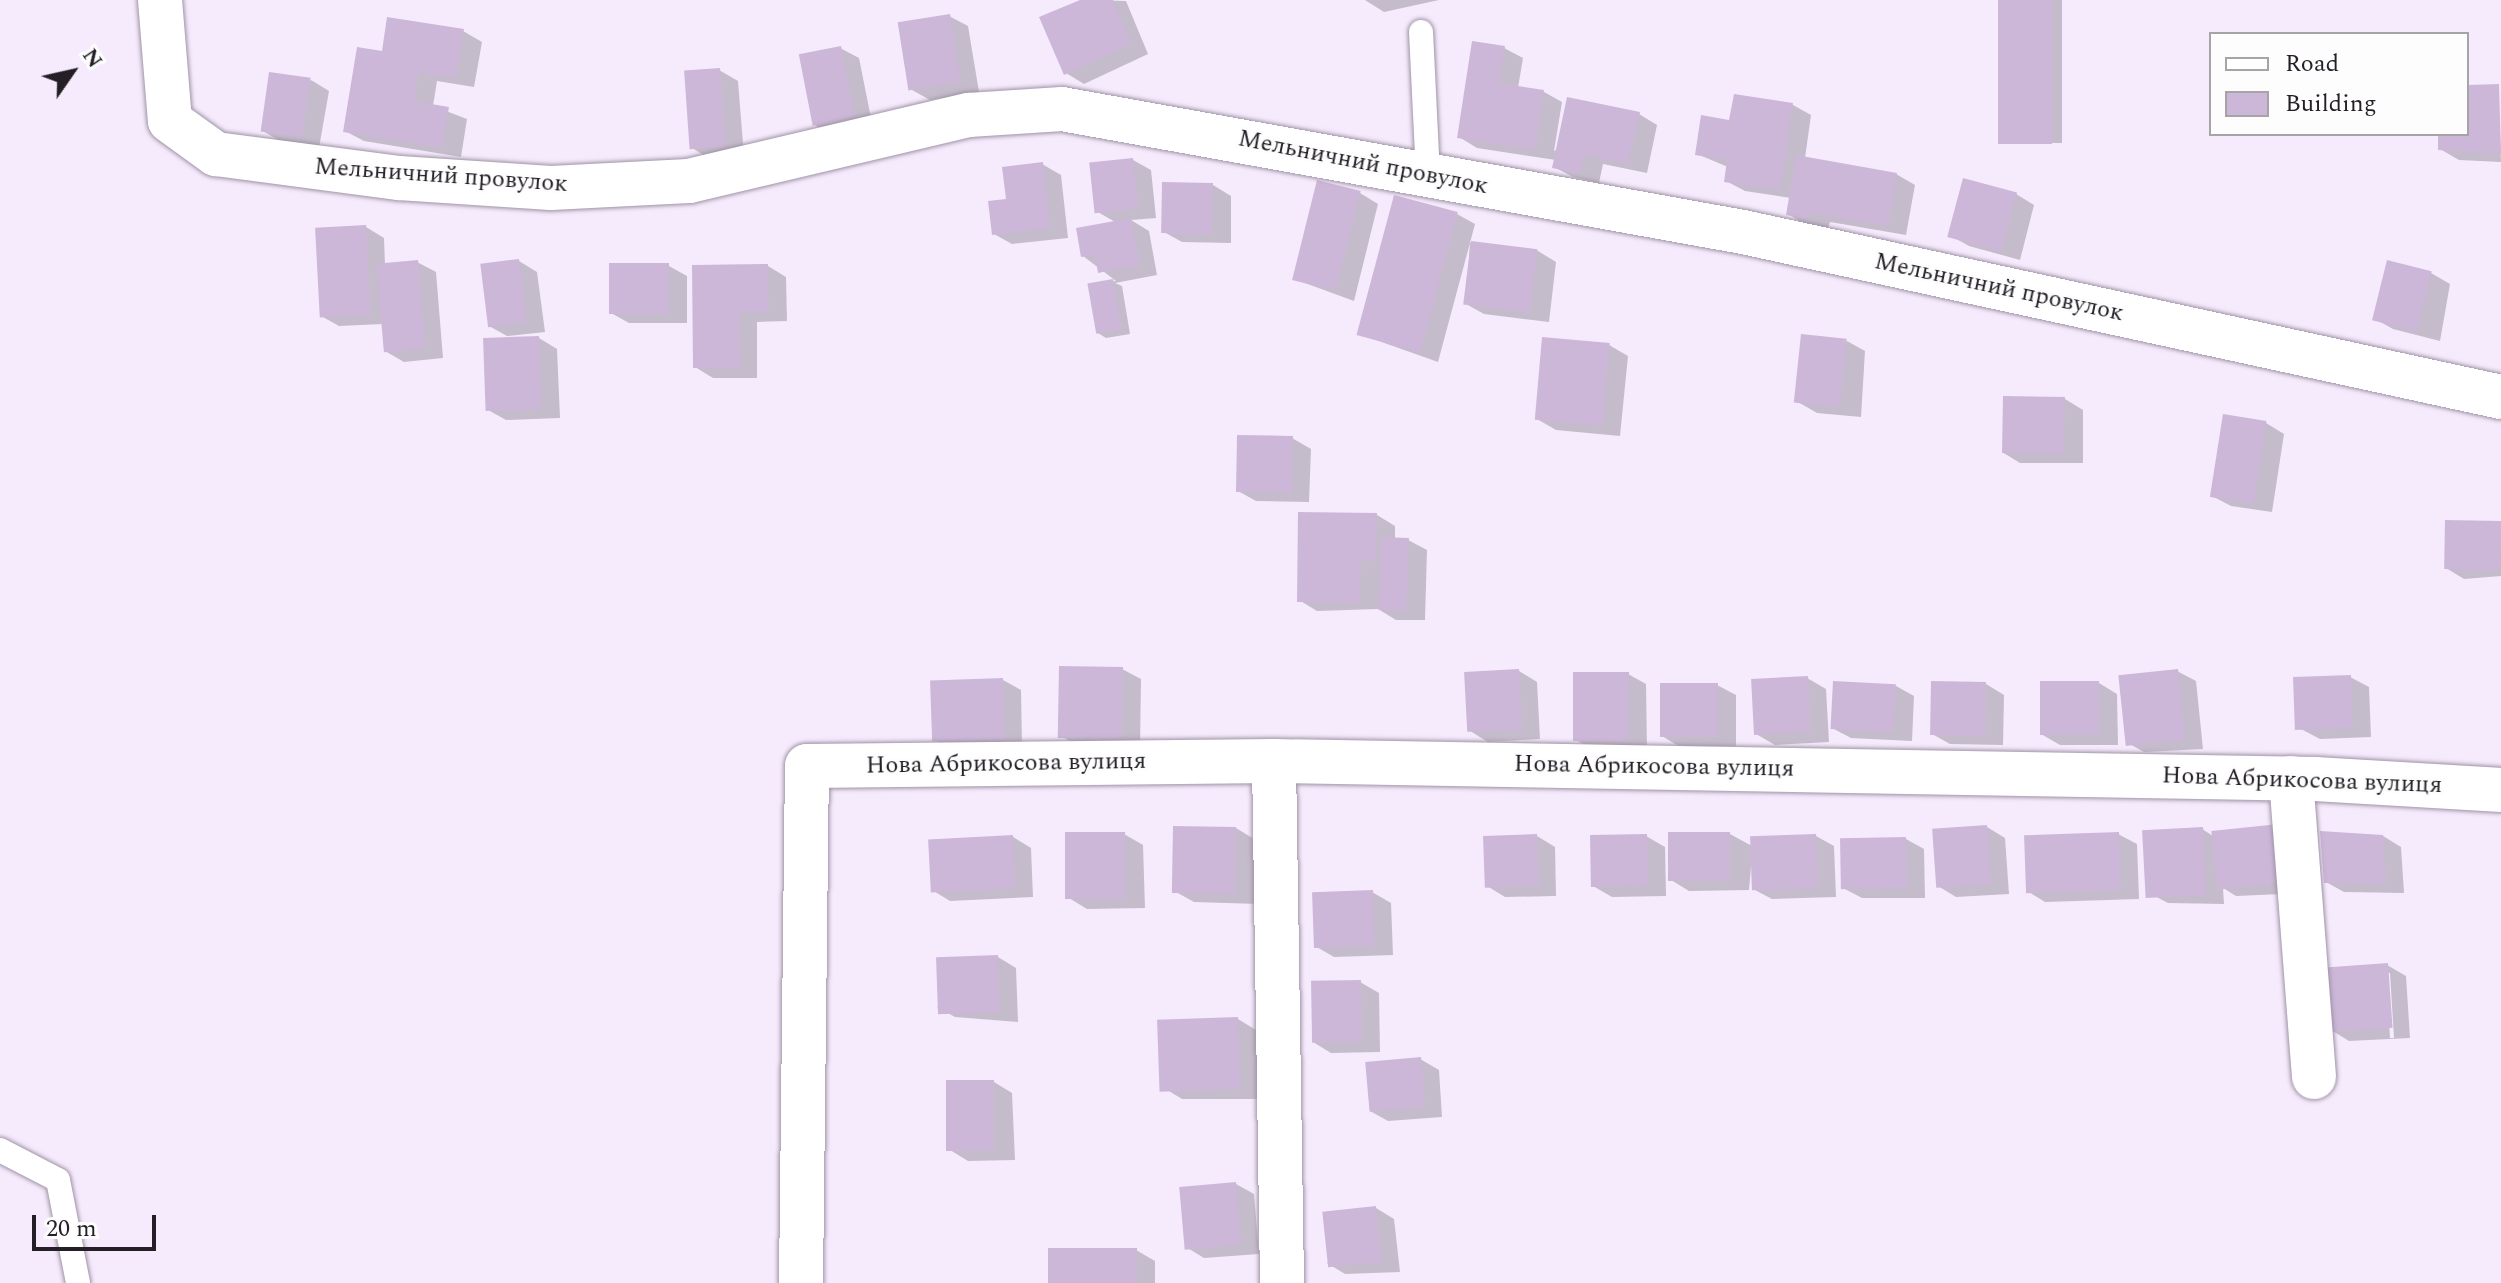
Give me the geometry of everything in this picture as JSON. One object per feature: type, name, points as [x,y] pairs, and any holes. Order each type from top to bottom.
[{"type":"street","name":"Мельничний провулок","points":[[160,0],[170,121],[216,154],[399,178],[551,188],[689,181],[969,115],[1062,109],[1285,145],[1428,177],[1743,232],[2501,397]]},
{"type":"street","name":"Нова Абрикосова вулиця","points":[[801,1283],[807,766],[1274,761],[2291,778],[2501,790]]},
{"type":"street","points":[[1274,761],[1282,1283]]},
{"type":"street","points":[[2291,778],[2314,1077]]},
{"type":"lane","points":[[1421,32],[1428,177]]},
{"type":"lane","points":[[0,1150],[58,1180],[78,1283]]},
{"type":"building","points":[[1080,0],[1113,0],[1131,44],[1064,75],[1039,17]]},
{"type":"building","points":[[1998,0],[2052,0],[2052,144],[1998,144]]},
{"type":"building","points":[[950,14],[961,82],[908,90],[898,22]]},
{"type":"building","points":[[387,17],[464,29],[456,78],[419,72],[414,101],[449,107],[442,148],[343,132],[357,47],[382,51]]},
{"type":"building","points":[[1472,41],[1505,46],[1499,83],[1544,90],[1535,150],[1457,138]]},
{"type":"building","points":[[841,46],[855,118],[813,126],[799,54]]},
{"type":"building","points":[[720,68],[726,147],[690,149],[684,71]]},
{"type":"building","points":[[269,72],[311,78],[302,137],[261,131]]},
{"type":"building","points":[[2499,84],[2501,154],[2438,150],[2438,136],[2469,136],[2469,85]]},
{"type":"building","points":[[1734,94],[1793,103],[1780,190],[1724,182],[1727,160],[1695,155],[1701,115],[1729,120]]},
{"type":"building","points":[[1567,97],[1640,112],[1628,164],[1585,155],[1580,174],[1552,168]]},
{"type":"building","points":[[1796,155],[1897,173],[1888,226],[1811,213],[1810,219],[1786,215]]},
{"type":"building","points":[[1133,158],[1138,209],[1095,213],[1089,163]]},
{"type":"building","points":[[1043,162],[1050,228],[992,235],[988,201],[1006,199],[1002,167]]},
{"type":"building","points":[[1963,178],[2017,192],[2001,251],[1947,237]]},
{"type":"building","points":[[1317,180],[1361,191],[1336,291],[1292,280]]},
{"type":"building","points":[[1162,182],[1213,183],[1212,234],[1161,233]]},
{"type":"building","points":[[1394,195],[1458,212],[1420,352],[1356,335]]},
{"type":"building","points":[[1131,218],[1140,265],[1098,273],[1095,255],[1081,257],[1076,228]]},
{"type":"building","points":[[366,225],[371,315],[320,318],[315,228]]},
{"type":"building","points":[[1471,241],[1538,249],[1530,313],[1463,305]]},
{"type":"building","points":[[519,259],[527,323],[488,327],[480,264]]},
{"type":"building","points":[[418,260],[426,349],[384,352],[376,264]]},
{"type":"building","points":[[2387,260],[2432,271],[2417,331],[2372,320]]},
{"type":"building","points":[[609,263],[669,263],[669,314],[609,314]]},
{"type":"building","points":[[768,264],[769,312],[739,312],[740,368],[693,368],[692,265]]},
{"type":"building","points":[[1113,279],[1122,329],[1096,334],[1087,284]]},
{"type":"building","points":[[1801,334],[1847,339],[1840,407],[1794,403]]},
{"type":"building","points":[[539,336],[542,409],[486,411],[483,338]]},
{"type":"building","points":[[1542,337],[1610,343],[1603,426],[1535,420]]},
{"type":"building","points":[[2003,396],[2065,397],[2064,454],[2002,453]]},
{"type":"building","points":[[2223,414],[2266,421],[2253,504],[2210,497]]},
{"type":"building","points":[[1237,435],[1293,436],[1292,493],[1236,492]]},
{"type":"building","points":[[1298,512],[1377,513],[1376,561],[1361,560],[1360,603],[1297,602]]},
{"type":"building","points":[[2445,520],[2501,521],[2500,570],[2444,569]]},
{"type":"building","points":[[1381,537],[1409,538],[1406,611],[1378,610]]},
{"type":"building","points":[[1059,666],[1123,667],[1122,739],[1058,738]]},
{"type":"building","points":[[1519,669],[1522,729],[1467,732],[1464,672]]},
{"type":"building","points":[[2178,669],[2185,740],[2126,746],[2118,675]]},
{"type":"building","points":[[1573,672],[1629,672],[1629,741],[1573,741]]},
{"type":"building","points":[[2351,675],[2353,728],[2295,730],[2293,677]]},
{"type":"building","points":[[1808,676],[1811,732],[1754,735],[1751,679]]},
{"type":"building","points":[[1003,678],[1005,739],[932,742],[930,681]]},
{"type":"building","points":[[1833,681],[1896,684],[1893,732],[1830,729]]},
{"type":"building","points":[[1931,681],[1986,682],[1985,736],[1930,735]]},
{"type":"building","points":[[2040,681],[2099,681],[2099,735],[2040,735]]},
{"type":"building","points":[[1660,683],[1718,683],[1718,737],[1660,737]]},
{"type":"building","points":[[2279,824],[2285,883],[2218,890],[2211,831]]},
{"type":"building","points":[[1987,825],[1991,884],[1936,888],[1932,829]]},
{"type":"building","points":[[1173,826],[1236,827],[1235,894],[1172,893]]},
{"type":"building","points":[[2203,827],[2207,895],[2146,898],[2142,830]]},
{"type":"building","points":[[2320,831],[2383,835],[2386,884],[2324,883]]},
{"type":"building","points":[[1065,832],[1125,832],[1125,899],[1065,899]]},
{"type":"building","points":[[1668,832],[1730,832],[1730,881],[1668,881]]},
{"type":"building","points":[[2119,832],[2121,890],[2026,893],[2024,835]]},
{"type":"building","points":[[1537,834],[1539,886],[1485,888],[1483,836]]},
{"type":"building","points":[[1647,834],[1648,886],[1591,887],[1590,835]]},
{"type":"building","points":[[1816,834],[1818,888],[1752,890],[1750,836]]},
{"type":"building","points":[[1013,835],[1016,888],[931,892],[928,839]]},
{"type":"building","points":[[1906,837],[1907,888],[1841,889],[1840,838]]},
{"type":"building","points":[[1373,890],[1375,946],[1314,948],[1312,892]]},
{"type":"building","points":[[998,955],[1000,1012],[938,1014],[936,957]]},
{"type":"building","points":[[2388,963],[2393,1028],[2330,1032],[2325,967]]},
{"type":"building","points":[[1361,980],[1362,1042],[1312,1043],[1311,981]]},
{"type":"building","points":[[1238,1017],[1241,1089],[1160,1092],[1157,1020]]},
{"type":"building","points":[[1421,1057],[1425,1107],[1370,1112],[1365,1062]]},
{"type":"building","points":[[946,1080],[994,1080],[994,1151],[946,1151]]},
{"type":"building","points":[[1236,1182],[1241,1245],[1185,1250],[1179,1187]]},
{"type":"building","points":[[1376,1206],[1382,1262],[1328,1267],[1322,1212]]},
{"type":"building","points":[[1048,1248],[1137,1248],[1137,1283],[1048,1283]]}]
